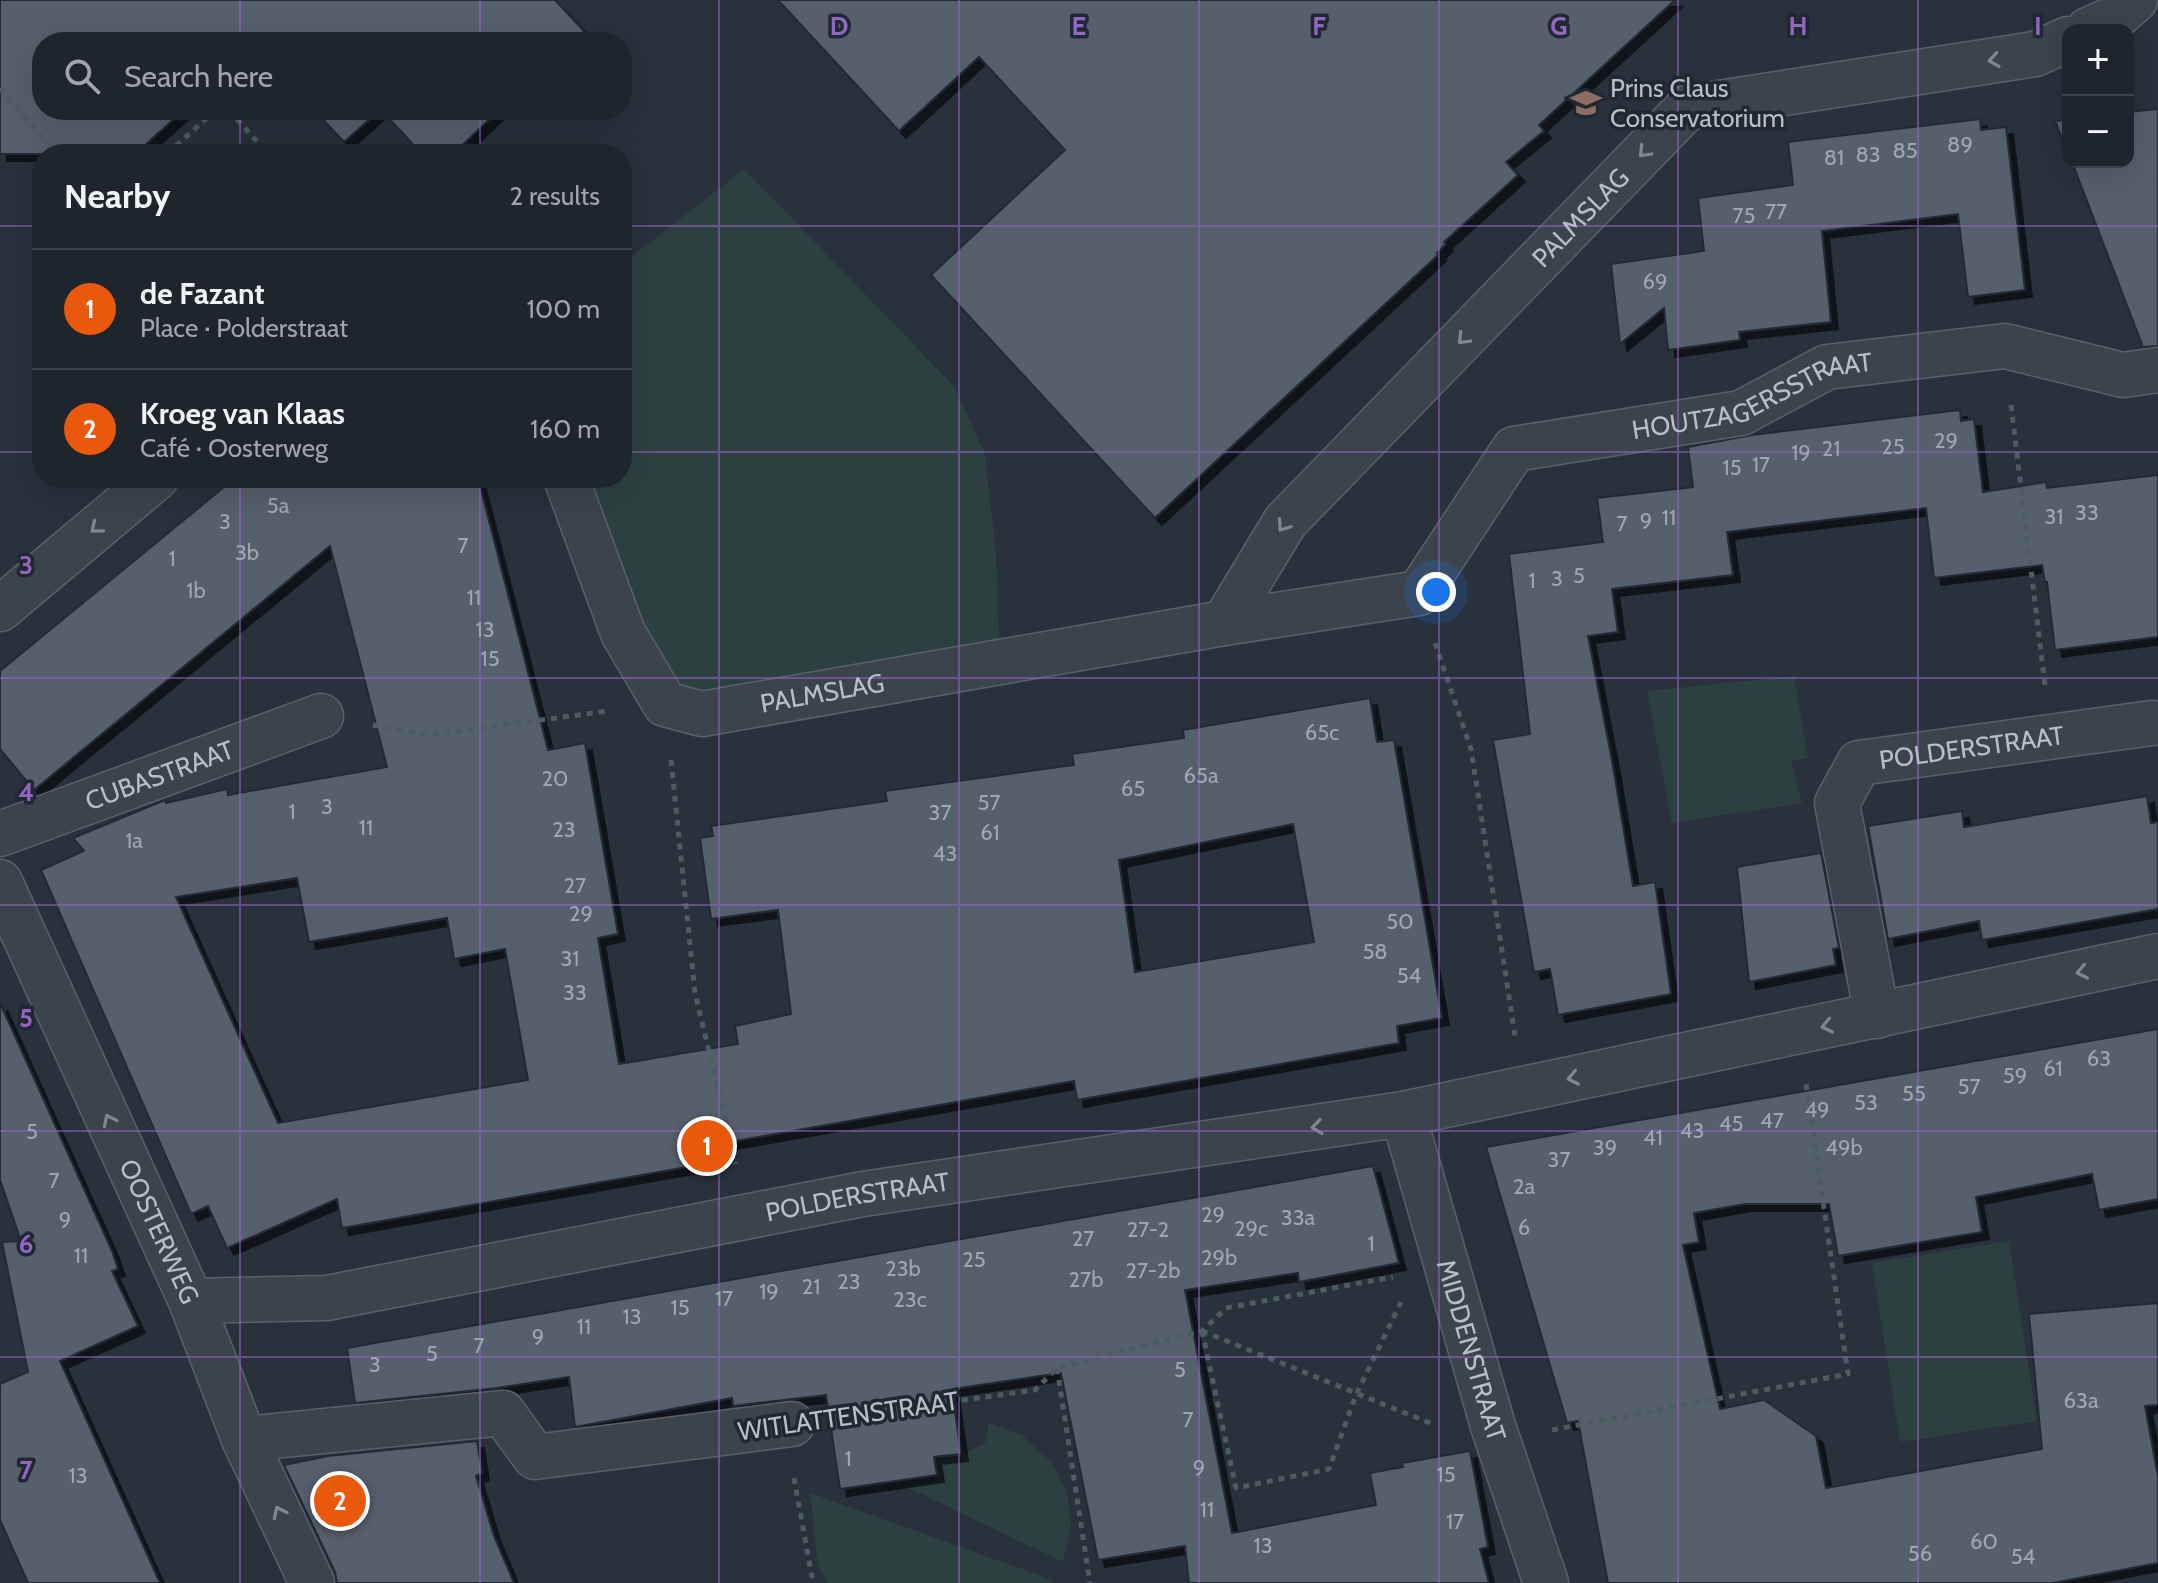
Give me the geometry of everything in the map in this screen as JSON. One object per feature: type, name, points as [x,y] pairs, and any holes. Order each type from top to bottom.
[{"type":"street","points":[[2102,24],[2113,19],[2135,0]]},
{"type":"street","name":"PALMSLAG","points":[[1224,623],[1285,522],[1687,108],[2035,54],[2062,42]]},
{"type":"street","name":"HOUTZAGERSSTRAAT","points":[[1419,593],[1514,449],[1741,413],[1827,367],[2005,346],[2123,375],[2158,370]]},
{"type":"street","points":[[0,609],[144,488]]},
{"type":"street","points":[[570,488],[623,633],[665,704]]},
{"type":"street","name":"PALMSLAG","points":[[665,704],[702,714],[1224,623],[1419,593]]},
{"type":"street","name":"CUBASTRAAT","points":[[0,834],[321,716]]},
{"type":"street","name":"POLDERSTRAAT","points":[[1877,1016],[1837,803],[1859,763],[2152,723]]},
{"type":"street","name":"OOSTERWEG","points":[[0,882],[191,1301],[244,1439],[312,1583]]},
{"type":"street","name":"POLDERSTRAAT","points":[[191,1301],[327,1298],[863,1194],[1403,1114],[2158,956]]},
{"type":"street","name":"MIDDENSTRAAT","points":[[1403,1114],[1432,1269],[1498,1440],[1546,1583]]},
{"type":"street","name":"WITLATTENSTRAAT","points":[[244,1439],[503,1413],[535,1457],[788,1424]]},
{"type":"path","points":[[0,88],[48,144]]},
{"type":"path","points":[[178,144],[205,120]]},
{"type":"path","points":[[238,120],[259,144]]},
{"type":"path","points":[[2005,346],[2051,737]]},
{"type":"path","points":[[1419,593],[1471,749],[1523,1089]]},
{"type":"path","points":[[321,716],[430,735],[665,704],[695,993],[749,1216]]},
{"type":"path","points":[[1202,1331],[1484,1444],[1848,1374],[1798,1032]]},
{"type":"path","points":[[1202,1331],[1236,1488],[1329,1469],[1356,1395],[1432,1269]]},
{"type":"path","name":"WITLATTENSTRAAT","points":[[788,1424],[1035,1390],[1057,1368],[1202,1331],[1226,1308],[1432,1269]]},
{"type":"path","points":[[1057,1368],[1090,1583]]},
{"type":"path","points":[[788,1424],[813,1583]]},
{"type":"shaded area","points":[[744,169],[954,386],[985,454],[996,553],[1000,661],[659,722],[590,488],[632,488],[632,256]]},
{"type":"shaded area","points":[[1794,676],[1808,758],[1791,761],[1802,803],[1672,823],[1647,691]]},
{"type":"shaded area","points":[[2009,1241],[2037,1421],[1900,1442],[1872,1263]]},
{"type":"shaded area","points":[[989,1422],[1023,1436],[1053,1464],[1067,1492],[1071,1524],[1063,1562],[905,1486],[938,1481],[935,1459],[962,1455],[985,1443]]},
{"type":"shaded area","points":[[810,1493],[1053,1580],[1051,1583],[828,1583],[818,1567]]},
{"type":"building","points":[[0,0],[555,0],[584,31],[32,32],[32,120],[173,120],[146,144],[32,144],[32,154],[0,154]]},
{"type":"building","points":[[778,0],[1675,0],[1539,125],[1544,131],[1506,162],[1518,175],[1444,242],[1446,244],[1439,254],[1155,518],[931,275],[1065,150],[979,57],[899,131]]},
{"type":"building","points":[[2158,109],[2158,346],[2143,347],[2074,168],[2134,168],[2134,111]]},
{"type":"building","points":[[1980,119],[1981,130],[2006,127],[2025,290],[1968,297],[1958,214],[1822,231],[1831,322],[1739,332],[1740,340],[1668,350],[1664,308],[1620,344],[1611,264],[1704,251],[1698,198],[1793,185],[1788,142]]},
{"type":"building","points":[[323,120],[369,120],[344,142]]},
{"type":"building","points":[[390,120],[489,120],[463,144],[413,144]]},
{"type":"building","points":[[2062,120],[2062,138],[2055,121]]},
{"type":"building","points":[[1960,410],[1961,421],[1974,419],[1983,492],[2046,482],[2047,488],[2158,475],[2158,637],[2055,650],[2042,565],[1934,578],[1926,508],[1727,532],[1733,575],[1612,589],[1618,632],[1588,636],[1633,886],[1655,882],[1671,994],[1558,1015],[1550,969],[1534,972],[1493,740],[1530,734],[1509,554],[1603,542],[1597,498],[1693,487],[1688,447],[1752,435]]},
{"type":"building","points":[[223,488],[481,488],[548,750],[585,743],[618,934],[598,938],[619,1064],[738,1044],[735,1026],[791,1014],[778,910],[711,919],[700,838],[713,836],[711,826],[887,801],[885,791],[1074,765],[1072,754],[1184,738],[1183,730],[1370,698],[1377,742],[1394,740],[1442,1018],[1397,1026],[1399,1043],[1077,1100],[1074,1081],[707,1146],[710,1163],[342,1228],[337,1199],[227,1248],[208,1206],[191,1214],[41,870],[84,851],[73,838],[165,800],[166,803],[227,789],[228,795],[387,767],[330,546],[34,790],[0,749],[0,671]],"holes":[[[1293,824],[1314,942],[1135,972],[1119,860]],[[297,878],[309,942],[447,918],[454,959],[505,949],[528,1080],[278,1123],[176,897]]]},
{"type":"building","points":[[2147,796],[2151,823],[2158,822],[2158,909],[1982,940],[1979,921],[1888,939],[1868,826],[1962,811],[1964,827]]},
{"type":"building","points":[[1821,853],[1839,948],[1833,949],[1836,965],[1749,982],[1737,867]]},
{"type":"building","points":[[0,1003],[112,1251],[118,1269],[112,1271],[138,1326],[60,1361],[160,1583],[28,1583],[0,1520],[0,1384],[28,1372],[2,1242],[21,1241],[0,1180]]},
{"type":"building","points":[[2158,1029],[2158,1199],[2099,1210],[2092,1174],[1976,1197],[1982,1232],[1838,1256],[1829,1204],[1745,1204],[1694,1213],[1699,1242],[1683,1245],[1720,1409],[1764,1400],[1816,1436],[1826,1488],[2042,1449],[2029,1314],[2158,1303],[2158,1405],[2145,1406],[2158,1477],[2158,1563],[2053,1583],[1608,1583],[1578,1421],[1567,1423],[1486,1147]]},
{"type":"building","points":[[1373,1166],[1399,1263],[1299,1282],[1298,1273],[1185,1290],[1232,1533],[1376,1505],[1370,1473],[1403,1467],[1402,1463],[1470,1451],[1488,1547],[1480,1549],[1489,1583],[1189,1583],[1185,1546],[1098,1560],[1061,1373],[952,1389],[961,1454],[934,1457],[937,1475],[840,1489],[826,1395],[733,1406],[732,1398],[575,1427],[569,1377],[355,1403],[347,1348]]},
{"type":"building","points":[[477,1441],[482,1473],[476,1476],[494,1536],[514,1583],[337,1583],[335,1572],[284,1465],[328,1456]]},
{"type":"place","name":"Prins Claus Conservatorium","points":[[1586,103]]},
{"type":"place","name":"de Fazant","points":[[707,1146]]},
{"type":"place","name":"Kroeg van Klaas","points":[[340,1501]]}]
